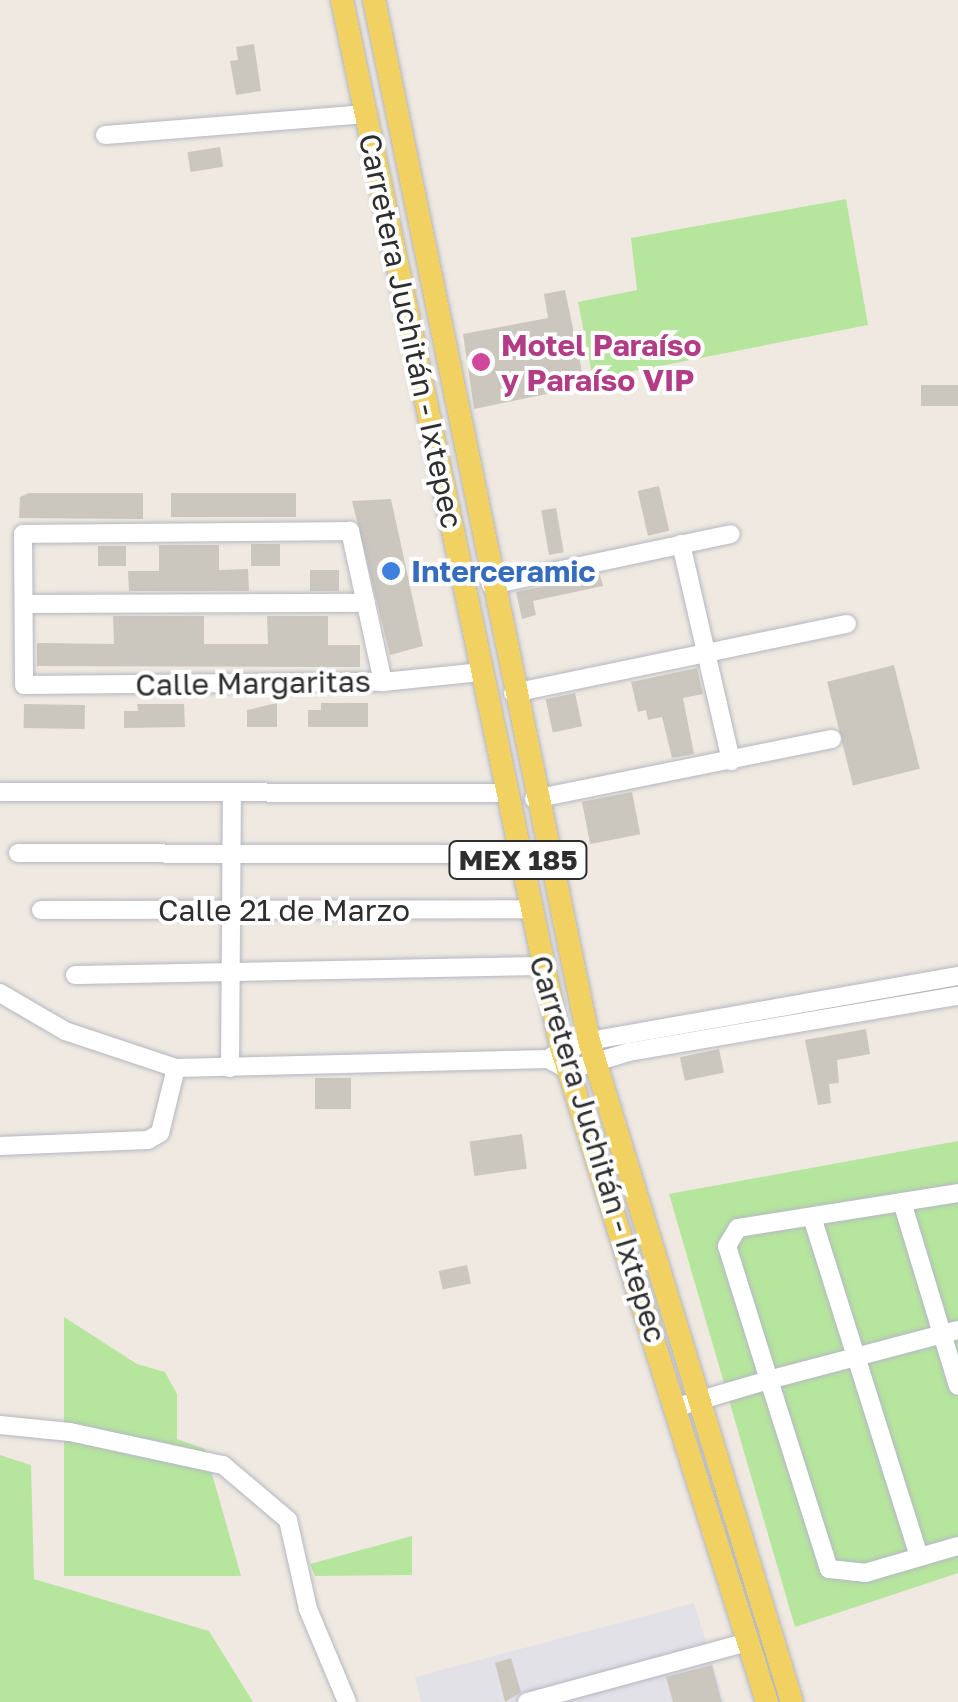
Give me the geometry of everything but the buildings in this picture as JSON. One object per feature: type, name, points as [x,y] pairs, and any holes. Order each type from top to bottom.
[{"type":"main road","name":"Carretera Juchitán - Ixtepec","points":[[342,0],[559,1059],[792,1702]]},
{"type":"main road","name":"Carretera Juchitán - Ixtepec","points":[[374,0],[534,799],[592,1052],[767,1702]]},
{"type":"main road","points":[[403,283],[430,278]]},
{"type":"street","points":[[105,135],[366,114]]},
{"type":"street","points":[[366,603],[25,604],[23,534],[350,530],[366,603],[383,682]]},
{"type":"street","points":[[491,585],[732,534]]},
{"type":"street","points":[[681,544],[731,761]]},
{"type":"street","name":"Calle Margaritas","points":[[25,604],[24,685],[383,682],[482,672]]},
{"type":"street","points":[[513,693],[847,624]]},
{"type":"street","points":[[534,799],[832,739]]},
{"type":"street","points":[[0,792],[506,793]]},
{"type":"street","points":[[230,1068],[232,792]]},
{"type":"street","points":[[18,853],[517,855]]},
{"type":"street","name":"Calle 21 de Marzo","points":[[41,910],[528,909]]},
{"type":"street","points":[[75,976],[542,966]]},
{"type":"street","points":[[0,993],[64,1030],[176,1068],[230,1068],[559,1059],[958,976]]},
{"type":"street","points":[[592,1052],[958,996]]},
{"type":"street","points":[[0,1146],[148,1140],[160,1133],[176,1068]]},
{"type":"street","points":[[958,1193],[738,1228],[728,1246],[830,1570],[865,1573],[958,1546]]},
{"type":"street","points":[[902,1202],[950,1332],[958,1386]]},
{"type":"street","points":[[812,1217],[919,1557]]},
{"type":"street","points":[[687,1404],[858,1354],[950,1332]]},
{"type":"street","points":[[0,1425],[70,1432],[223,1465],[288,1520],[308,1609],[347,1702]]},
{"type":"street","points":[[527,1702],[748,1642]]},
{"type":"shaded area","points":[[694,1603],[725,1702],[421,1702],[415,1677]]},
{"type":"green space","points":[[846,199],[868,325],[593,379],[578,302],[637,290],[631,238]]},
{"type":"green space","points":[[958,1141],[958,1573],[795,1627],[669,1194]]},
{"type":"green space","points":[[64,1317],[137,1364],[165,1372],[177,1394],[177,1439],[205,1449],[241,1576],[64,1576]]},
{"type":"green space","points":[[0,1455],[31,1465],[34,1579],[209,1631],[253,1702],[0,1702]]},
{"type":"green space","points":[[412,1536],[412,1575],[315,1576],[310,1564]]},
{"type":"place","name":"Motel Paraíso y Paraíso VIP","points":[[481,362]]},
{"type":"place","name":"Interceramic","points":[[391,571]]}]
